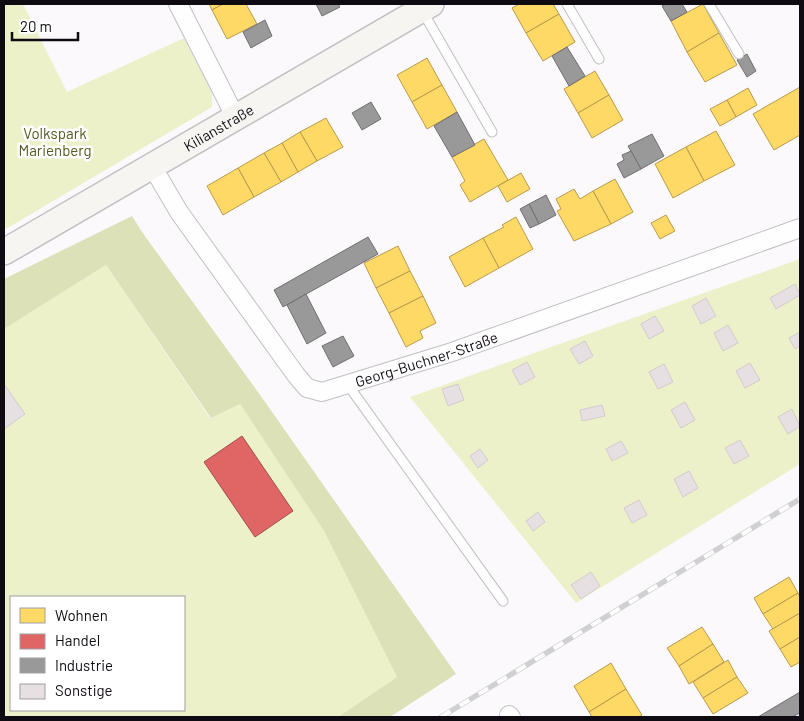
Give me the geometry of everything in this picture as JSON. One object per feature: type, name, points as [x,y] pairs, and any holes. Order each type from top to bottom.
[{"type":"main road","name":"Kilianstraße","points":[[4,252],[426,6]]},
{"type":"street","points":[[178,4],[236,118]]},
{"type":"street","name":"Georg-Buchner-Straße","points":[[152,166],[179,212],[307,388],[322,392],[452,352],[800,228]]},
{"type":"lane","points":[[567,4],[599,59]]},
{"type":"lane","points":[[709,4],[739,54]]},
{"type":"lane","points":[[426,6],[492,132]]},
{"type":"lane","points":[[348,385],[503,601]]},
{"type":"green space","name":"Volkspark Marienberg","points":[[4,4],[23,4],[67,92],[184,38],[212,93],[212,107],[4,230]]},
{"type":"green space","points":[[132,216],[456,674],[390,717],[338,717],[397,677],[324,531],[240,404],[211,418],[106,265],[4,329],[4,279]]},
{"type":"green space","points":[[800,259],[800,464],[576,603],[410,397]]},
{"type":"green space","points":[[106,265],[210,418],[240,404],[324,531],[397,677],[338,717],[4,717],[4,329]]},
{"type":"building: Wohnen","points":[[209,4],[223,4],[212,10]]},
{"type":"building: Wohnen","points":[[223,4],[246,4],[257,24],[227,39],[212,10]]},
{"type":"building: Wohnen","points":[[519,4],[553,4],[559,14],[526,33],[512,8]]},
{"type":"building: Wohnen","points":[[703,4],[719,33],[687,52],[671,21]]},
{"type":"building: Wohnen","points":[[559,14],[575,42],[543,61],[526,33]]},
{"type":"building: Wohnen","points":[[719,33],[737,65],[705,82],[687,52]]},
{"type":"building: Wohnen","points":[[427,58],[442,85],[412,102],[397,75]]},
{"type":"building: Wohnen","points":[[595,71],[609,95],[578,113],[564,89]]},
{"type":"building: Wohnen","points":[[442,85],[457,112],[427,129],[412,102]]},
{"type":"building: Wohnen","points":[[800,87],[800,135],[774,150],[753,114]]},
{"type":"building: Wohnen","points":[[748,88],[757,105],[736,117],[727,100]]},
{"type":"building: Wohnen","points":[[609,95],[623,120],[592,138],[578,113]]},
{"type":"building: Wohnen","points":[[727,100],[736,117],[720,126],[710,109]]},
{"type":"building: Wohnen","points":[[326,118],[343,147],[317,161],[300,132]]},
{"type":"building: Wohnen","points":[[716,131],[735,165],[704,181],[686,147]]},
{"type":"building: Wohnen","points":[[300,132],[317,161],[298,172],[282,143]]},
{"type":"building: Wohnen","points":[[484,139],[508,180],[470,202],[460,185],[465,181],[452,157]]},
{"type":"building: Wohnen","points":[[282,143],[298,172],[281,182],[264,153]]},
{"type":"building: Wohnen","points":[[686,147],[704,181],[673,198],[655,164]]},
{"type":"building: Wohnen","points":[[264,153],[281,182],[254,197],[238,168]]},
{"type":"building: Wohnen","points":[[238,168],[254,197],[223,215],[207,186]]},
{"type":"building: Wohnen","points":[[521,173],[530,189],[507,202],[498,186]]},
{"type":"building: Wohnen","points":[[615,179],[633,212],[611,224],[593,191]]},
{"type":"building: Wohnen","points":[[574,189],[580,199],[593,191],[611,224],[574,241],[557,211],[561,209],[556,199]]},
{"type":"building: Wohnen","points":[[666,215],[675,231],[660,239],[651,223]]},
{"type":"building: Wohnen","points":[[516,217],[533,249],[499,268],[483,238],[504,227],[502,225]]},
{"type":"building: Wohnen","points":[[483,238],[499,268],[465,287],[449,257]]},
{"type":"building: Wohnen","points":[[398,246],[410,271],[376,288],[364,263]]},
{"type":"building: Wohnen","points":[[410,271],[423,296],[389,313],[376,288]]},
{"type":"building: Wohnen","points":[[423,296],[436,323],[420,331],[423,338],[406,347],[389,313]]},
{"type":"building: Wohnen","points":[[789,577],[798,593],[763,614],[754,598]]},
{"type":"building: Wohnen","points":[[798,593],[800,597],[800,613],[773,629],[763,614]]},
{"type":"building: Wohnen","points":[[800,613],[800,637],[780,649],[769,631]]},
{"type":"building: Wohnen","points":[[702,627],[713,644],[679,666],[667,648]]},
{"type":"building: Wohnen","points":[[800,637],[800,662],[791,667],[780,649]]},
{"type":"building: Wohnen","points":[[713,644],[724,662],[689,684],[679,666]]},
{"type":"building: Wohnen","points":[[728,660],[737,677],[703,698],[693,682]]},
{"type":"building: Wohnen","points":[[611,663],[626,689],[589,712],[574,686]]},
{"type":"building: Wohnen","points":[[737,677],[748,693],[713,714],[703,698]]},
{"type":"building: Wohnen","points":[[626,689],[642,715],[638,717],[592,717],[589,712]]},
{"type":"building: Handel","points":[[242,436],[293,511],[255,537],[204,462]]},
{"type":"building: Industrie","points":[[316,4],[338,4],[340,7],[322,16]]},
{"type":"building: Industrie","points":[[666,4],[682,4],[687,12],[671,21],[662,6]]},
{"type":"building: Industrie","points":[[265,20],[272,36],[251,48],[243,32]]},
{"type":"building: Industrie","points":[[567,47],[585,76],[569,86],[552,56]]},
{"type":"building: Industrie","points":[[747,54],[756,71],[747,77],[737,60]]},
{"type":"building: Industrie","points":[[371,102],[381,119],[362,130],[352,113]]},
{"type":"building: Industrie","points":[[457,112],[475,145],[452,157],[434,126]]},
{"type":"building: Industrie","points":[[652,134],[664,156],[641,169],[628,146]]},
{"type":"building: Industrie","points":[[631,151],[641,169],[624,178],[617,164],[624,160],[622,155]]},
{"type":"building: Industrie","points":[[546,195],[556,215],[539,224],[529,204]]},
{"type":"building: Industrie","points":[[529,204],[539,224],[530,228],[520,209]]},
{"type":"building: Industrie","points":[[368,237],[378,254],[283,307],[274,290]]},
{"type":"building: Industrie","points":[[306,294],[326,333],[307,344],[287,305]]},
{"type":"building: Industrie","points":[[343,336],[354,356],[333,367],[322,346]]},
{"type":"building: Industrie","points":[[800,692],[800,713],[792,717],[758,717]]},
{"type":"building: Sonstige","points":[[795,284],[800,295],[776,309],[770,298]]},
{"type":"building: Sonstige","points":[[706,298],[716,316],[701,324],[692,306]]},
{"type":"building: Sonstige","points":[[655,316],[664,331],[649,339],[641,324]]},
{"type":"building: Sonstige","points":[[728,325],[738,343],[723,351],[714,333]]},
{"type":"building: Sonstige","points":[[800,332],[800,346],[795,349],[789,338]]},
{"type":"building: Sonstige","points":[[585,341],[593,356],[579,364],[570,349]]},
{"type":"building: Sonstige","points":[[527,362],[535,377],[520,385],[512,370]]},
{"type":"building: Sonstige","points":[[750,363],[760,380],[745,388],[736,371]]},
{"type":"building: Sonstige","points":[[664,364],[673,382],[658,389],[649,372]]},
{"type":"building: Sonstige","points":[[4,384],[25,414],[4,429]]},
{"type":"building: Sonstige","points":[[458,384],[464,400],[448,406],[442,389]]},
{"type":"building: Sonstige","points":[[685,402],[695,420],[681,428],[671,410]]},
{"type":"building: Sonstige","points":[[602,405],[605,416],[582,421],[580,410]]},
{"type":"building: Sonstige","points":[[792,409],[800,426],[788,434],[778,417]]},
{"type":"building: Sonstige","points":[[740,440],[749,456],[734,464],[725,448]]},
{"type":"building: Sonstige","points":[[621,441],[628,453],[612,461],[606,449]]},
{"type":"building: Sonstige","points":[[480,449],[488,460],[478,468],[470,456]]},
{"type":"building: Sonstige","points":[[689,471],[698,488],[683,497],[674,479]]},
{"type":"building: Sonstige","points":[[639,500],[647,515],[632,523],[624,508]]},
{"type":"building: Sonstige","points":[[538,512],[545,522],[533,531],[526,521]]},
{"type":"building: Sonstige","points":[[591,572],[600,586],[581,599],[571,585]]},
{"type":"railway","points":[[441,717],[800,499]]}]
